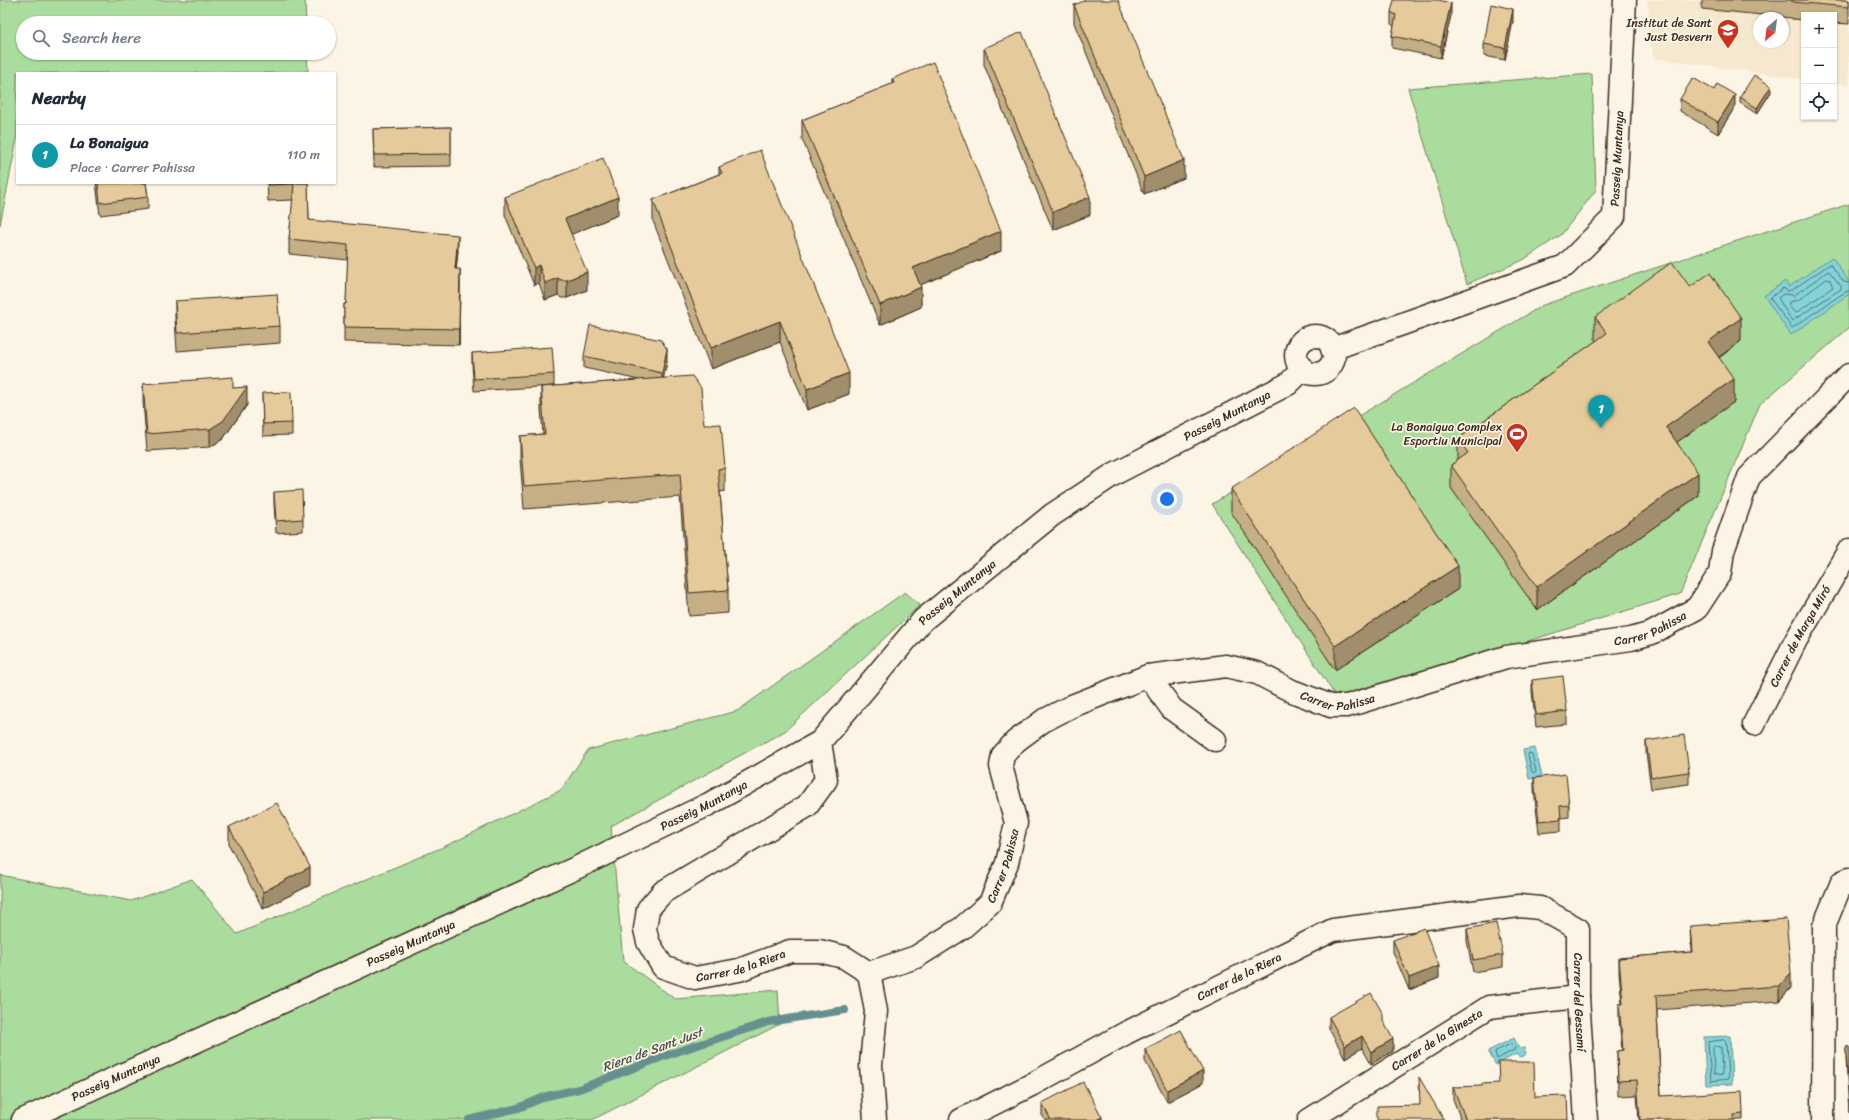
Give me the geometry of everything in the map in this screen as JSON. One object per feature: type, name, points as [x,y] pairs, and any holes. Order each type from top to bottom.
[{"type":"street","name":"Passeig Muntanya","points":[[1332,349],[1565,266],[1614,217],[1625,0]]},
{"type":"street","points":[[1313,336],[1321,337],[1328,342],[1332,349],[1333,360],[1325,370],[1314,373],[1303,369],[1298,363],[1296,355],[1298,347],[1306,338],[1313,336]]},
{"type":"street","name":"Passeig Muntanya","points":[[23,1120],[583,865],[709,804],[820,742],[923,620],[1052,515],[1114,474],[1288,384],[1303,369]]},
{"type":"street","name":"Carrer Pahissa","points":[[869,973],[916,957],[962,928],[990,903],[1007,864],[1016,823],[1001,766],[1004,755],[1016,741],[1043,720],[1148,676],[1226,666],[1257,673],[1292,691],[1330,706],[1347,706],[1506,657],[1631,639],[1652,633],[1697,608],[1720,573],[1723,551],[1749,477],[1849,375]]},
{"type":"street","name":"Carrer de Marga Miró","points":[[1754,724],[1796,640],[1849,550]]},
{"type":"street","points":[[1148,676],[1172,710],[1215,740]]},
{"type":"street","name":"Carrer de la Riera","points":[[820,742],[826,780],[807,806],[663,892],[648,909],[646,929],[648,942],[663,967],[694,978],[739,970],[790,951],[819,951],[844,957],[869,973]]},
{"type":"street","points":[[1823,1120],[1824,926],[1842,882],[1849,879]]},
{"type":"street","name":"Carrer de la Riera","points":[[961,1120],[1024,1089],[1126,1033],[1332,930],[1519,906],[1540,908]]},
{"type":"street","name":"Carrer del Gessamí","points":[[1540,908],[1578,929],[1578,997],[1586,1120]]},
{"type":"street","points":[[869,973],[876,1011],[871,1065],[875,1120]]},
{"type":"street","name":"Carrer de la Ginesta","points":[[1309,1120],[1489,1007],[1578,997]]},
{"type":"shaded area","name":"Institut de Sant Just Desvern","points":[[1647,0],[1849,0],[1849,85],[1837,83],[1837,12],[1801,12],[1801,79],[1653,58]]},
{"type":"green space","points":[[0,0],[305,0],[306,16],[16,16],[16,60],[307,60],[308,71],[16,72],[16,144],[0,225]]},
{"type":"green space","points":[[1592,74],[1596,190],[1561,235],[1523,260],[1467,284],[1408,88]]},
{"type":"green space","name":"La Bonaigua Complex Esportiu Municipal","points":[[1849,204],[1849,328],[1760,404],[1680,594],[1338,700],[1212,504],[1543,305]]},
{"type":"green space","points":[[905,592],[920,605],[785,731],[611,826],[623,961],[675,999],[778,990],[780,1024],[592,1120],[0,1120],[0,875],[131,901],[192,879],[237,934],[450,844],[561,790],[588,750],[737,711]]},
{"type":"water","points":[[1832,257],[1849,282],[1849,294],[1791,335],[1764,296],[1785,281],[1789,287]]},
{"type":"water","points":[[1535,748],[1542,776],[1529,779],[1523,750]]},
{"type":"water","points":[[1730,1036],[1732,1084],[1706,1085],[1704,1037]]},
{"type":"water","points":[[1514,1038],[1519,1048],[1524,1048],[1526,1053],[1524,1056],[1520,1057],[1516,1054],[1496,1065],[1488,1051]]},
{"type":"building","points":[[1086,0],[1118,0],[1184,160],[1144,177],[1074,5]]},
{"type":"building","points":[[1394,0],[1438,0],[1451,3],[1441,46],[1392,36],[1396,15],[1391,12]]},
{"type":"building","points":[[1792,0],[1849,0],[1849,7],[1792,2]]},
{"type":"building","points":[[1491,4],[1513,9],[1505,48],[1484,44]]},
{"type":"building","points":[[1022,32],[1090,197],[1053,212],[984,48]]},
{"type":"building","points":[[933,62],[1001,231],[913,268],[921,287],[880,305],[802,120],[894,83],[892,79]]},
{"type":"building","points":[[1754,75],[1771,86],[1757,108],[1740,97]]},
{"type":"building","points":[[1693,78],[1714,90],[1717,84],[1735,95],[1718,122],[1680,99]]},
{"type":"building","points":[[451,127],[451,154],[374,155],[373,129]]},
{"type":"building","points":[[760,150],[849,373],[807,389],[780,321],[711,348],[653,200],[722,173],[719,167]]},
{"type":"building","points":[[603,158],[618,197],[565,219],[587,272],[567,280],[561,280],[558,278],[545,283],[539,265],[534,268],[505,197]]},
{"type":"building","points":[[98,184],[146,184],[148,197],[100,203]]},
{"type":"building","points":[[268,184],[294,184],[268,185]]},
{"type":"building","points":[[294,184],[308,184],[309,220],[458,235],[455,269],[460,269],[459,329],[344,327],[348,245],[289,239]]},
{"type":"building","points":[[1672,262],[1690,287],[1710,273],[1741,318],[1708,342],[1734,379],[1666,427],[1698,473],[1537,587],[1451,465],[1468,453],[1458,439],[1607,333],[1595,317]]},
{"type":"building","points":[[277,294],[280,326],[177,333],[175,301]]},
{"type":"building","points":[[590,325],[661,340],[667,349],[662,373],[584,356]]},
{"type":"building","points":[[552,347],[554,374],[474,379],[472,353]]},
{"type":"building","points":[[692,376],[701,388],[704,425],[721,424],[725,468],[718,469],[728,590],[689,593],[680,474],[524,486],[520,436],[545,434],[541,387]]},
{"type":"building","points":[[233,377],[233,388],[247,387],[223,421],[210,429],[147,434],[143,384]]},
{"type":"building","points":[[291,392],[292,423],[263,424],[262,393]]},
{"type":"building","points":[[1354,408],[1458,566],[1335,646],[1231,489]]},
{"type":"building","points":[[302,490],[303,519],[276,521],[274,492]]},
{"type":"building","points":[[1563,676],[1567,711],[1536,715],[1532,680]]},
{"type":"building","points":[[1684,735],[1689,772],[1651,777],[1646,741]]},
{"type":"building","points":[[1566,774],[1569,805],[1560,806],[1561,819],[1539,821],[1534,778]]},
{"type":"building","points":[[277,803],[310,867],[263,892],[229,827]]},
{"type":"building","points":[[1786,919],[1791,973],[1779,986],[1656,995],[1661,1096],[1742,1091],[1743,1114],[1734,1115],[1734,1120],[1640,1120],[1637,1080],[1618,1081],[1617,1051],[1623,1050],[1619,1004],[1623,1004],[1619,958],[1692,952],[1690,926]]},
{"type":"building","points":[[1496,923],[1503,955],[1473,960],[1467,929]]},
{"type":"building","points":[[1424,928],[1439,966],[1409,978],[1393,940]]},
{"type":"building","points":[[1371,993],[1383,1014],[1383,1021],[1393,1039],[1371,1052],[1362,1036],[1345,1046],[1329,1017]]},
{"type":"building","points":[[1181,1030],[1203,1071],[1167,1090],[1145,1049]]},
{"type":"building","points":[[1846,1047],[1849,1047],[1849,1101]]},
{"type":"building","points":[[1498,1062],[1534,1062],[1535,1097],[1567,1096],[1568,1120],[1466,1120],[1453,1087],[1482,1086],[1482,1084],[1499,1083]]},
{"type":"building","points":[[1419,1077],[1444,1120],[1377,1120],[1377,1106],[1420,1105]]},
{"type":"building","points":[[1083,1082],[1102,1117],[1096,1120],[1051,1120],[1042,1103]]},
{"type":"waterway","name":"Riera de Sant Just","points":[[469,1120],[518,1108],[547,1096],[579,1089],[670,1054],[768,1022],[845,1010]]},
{"type":"place","name":"Institut de Sant Just Desvern","points":[[1728,50]]},
{"type":"place","name":"La Bonaigua","points":[[1601,428]]},
{"type":"place","name":"La Bonaigua Complex Esportiu Municipal","points":[[1517,454]]}]
